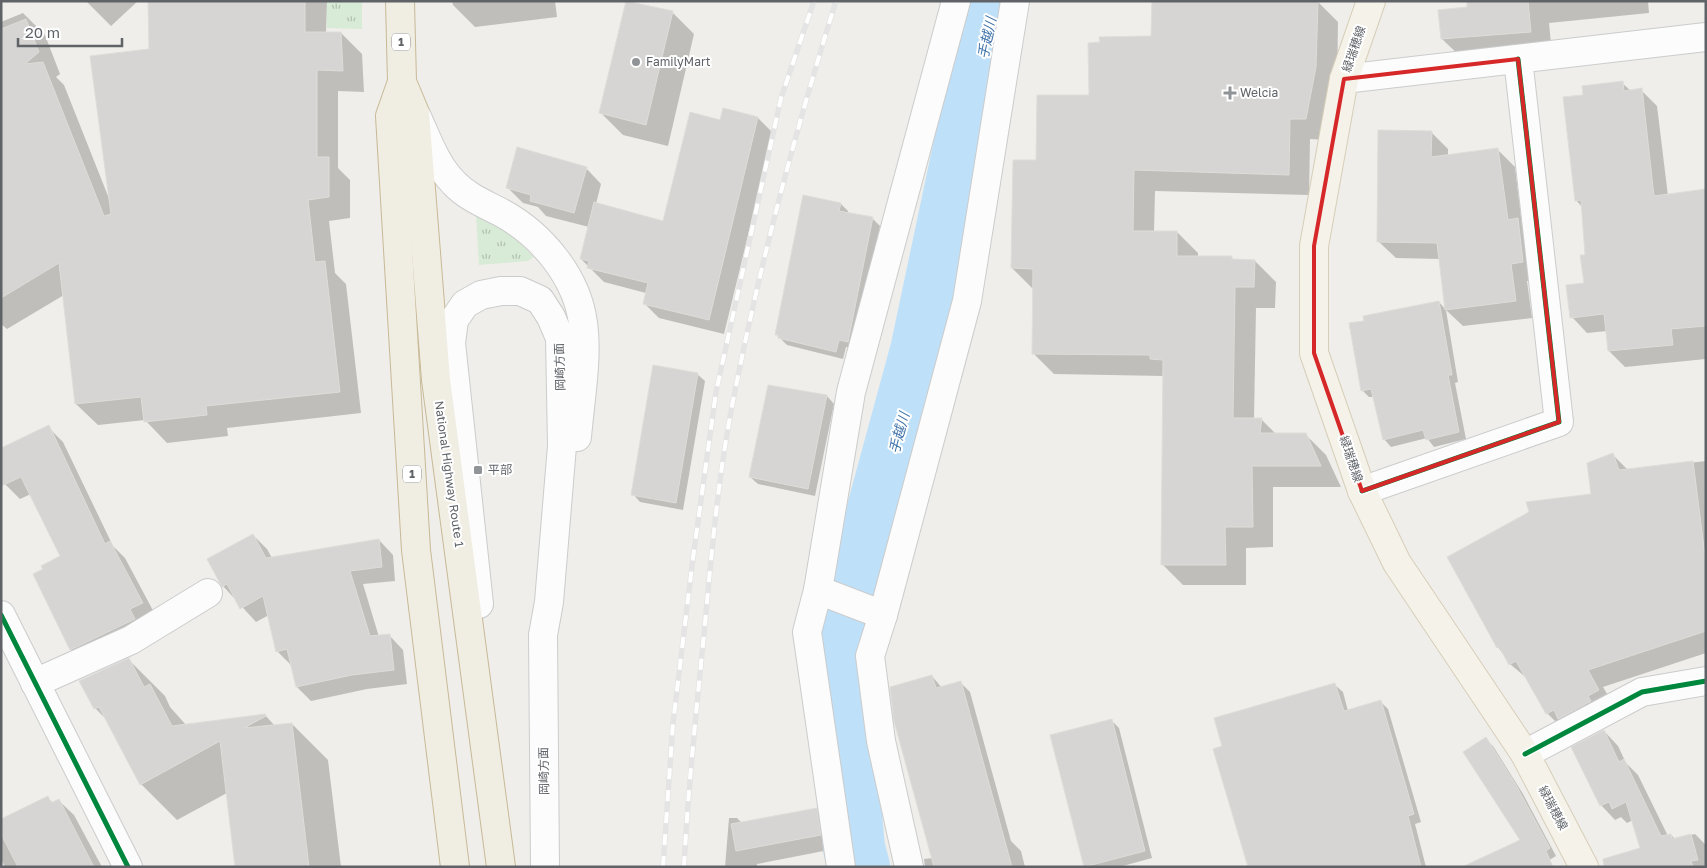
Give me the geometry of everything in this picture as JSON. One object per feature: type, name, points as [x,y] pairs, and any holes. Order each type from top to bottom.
[{"type":"highway","name":"National Highway Route 1","points":[[400,1],[402,82],[390,116],[416,550],[455,867]]},
{"type":"highway","name":"National Highway Route 1","points":[[402,82],[415,113],[436,380],[501,867]]},
{"type":"main road","name":"緑瑞穂線","points":[[1371,1],[1344,78],[1314,246],[1314,353],[1362,491],[1397,563],[1525,754],[1584,867]]},
{"type":"street","points":[[841,867],[807,632],[825,592],[852,392],[956,1]]},
{"type":"street","points":[[909,867],[881,741],[870,656],[879,614],[967,301],[1015,1]]},
{"type":"street","points":[[1344,78],[1706,37]]},
{"type":"street","points":[[1362,491],[1559,422],[1518,59]]},
{"type":"street","points":[[415,113],[437,162],[454,183],[479,202],[504,214],[544,244],[560,264],[574,292],[583,322],[583,370],[556,604],[559,641],[562,867]]},
{"type":"street","name":"岡崎方面","points":[[488,768],[480,648],[480,620],[450,343],[454,320],[465,304],[481,295],[520,291],[540,300],[552,317],[560,338],[562,446],[556,604],[543,635],[545,867]]},
{"type":"street","points":[[825,592],[879,614]]},
{"type":"street","points":[[35,683],[131,640],[208,593]]},
{"type":"street","points":[[1,615],[128,867]]},
{"type":"street","points":[[1525,754],[1642,692],[1706,681]]},
{"type":"highlighted area","points":[[1518,59],[1559,422],[1362,491],[1314,353],[1314,246],[1344,79]]},
{"type":"green space","points":[[327,1],[362,1],[362,29],[327,28]]},
{"type":"green space","points":[[476,215],[512,235],[534,257],[528,261],[479,265]]},
{"type":"building","points":[[148,1],[305,1],[305,32],[341,32],[343,71],[317,70],[317,157],[329,157],[329,197],[308,200],[315,262],[325,261],[340,392],[206,406],[207,415],[144,422],[141,397],[75,404],[59,263],[1,298],[1,29],[26,19],[39,52],[25,64],[43,62],[104,216],[111,214],[90,56],[149,49]]},
{"type":"building","name":"FamilyMart","points":[[626,1],[673,11],[646,125],[599,113]]},
{"type":"building","points":[[1152,1],[1318,1],[1316,67],[1306,119],[1290,119],[1289,175],[1134,170],[1133,231],[1177,231],[1177,256],[1232,256],[1232,259],[1255,260],[1254,287],[1235,287],[1233,418],[1262,418],[1260,433],[1306,433],[1321,466],[1252,466],[1253,527],[1225,527],[1226,565],[1161,565],[1163,360],[1150,359],[1150,355],[1032,354],[1033,269],[1011,268],[1013,160],[1036,160],[1037,95],[1089,95],[1088,43],[1100,42],[1099,37],[1151,36]]},
{"type":"building","points":[[1467,1],[1528,1],[1531,32],[1441,39],[1438,10],[1467,7]]},
{"type":"building","points":[[1623,81],[1624,91],[1642,88],[1654,196],[1706,189],[1706,326],[1671,329],[1673,345],[1608,351],[1604,314],[1570,318],[1566,285],[1584,283],[1580,255],[1585,255],[1581,200],[1575,201],[1563,97],[1583,95],[1582,86]]},
{"type":"building","points":[[723,108],[758,117],[709,320],[643,304],[648,283],[587,268],[589,261],[580,259],[594,202],[663,221],[690,112],[720,120]]},
{"type":"building","points":[[1378,130],[1432,131],[1431,157],[1498,148],[1508,220],[1518,218],[1523,262],[1511,264],[1516,301],[1445,310],[1437,243],[1377,242]]},
{"type":"building","points":[[517,147],[587,167],[574,213],[530,201],[531,195],[506,188]]},
{"type":"building","points":[[803,195],[841,203],[839,211],[873,217],[848,342],[839,340],[836,352],[778,338],[778,335],[775,335]]},
{"type":"building","points":[[1439,301],[1452,375],[1448,375],[1459,432],[1426,440],[1423,430],[1383,440],[1371,389],[1361,391],[1349,323],[1364,321],[1363,316]]},
{"type":"building","points":[[653,365],[698,373],[676,503],[631,495]]},
{"type":"building","points":[[768,385],[827,395],[808,489],[749,477]]},
{"type":"building","points":[[49,425],[105,544],[110,541],[143,603],[130,609],[135,619],[70,650],[33,574],[43,569],[41,566],[60,556],[21,477],[1,486],[1,448]]},
{"type":"building","points":[[1613,453],[1619,470],[1693,461],[1706,564],[1706,631],[1588,670],[1599,690],[1588,696],[1591,701],[1558,719],[1554,710],[1546,714],[1516,661],[1509,665],[1499,646],[1497,648],[1447,557],[1529,512],[1526,502],[1591,494],[1587,463]]},
{"type":"building","points":[[253,534],[266,558],[379,539],[382,567],[350,571],[370,636],[390,634],[394,670],[352,675],[296,687],[287,649],[276,652],[263,596],[240,609],[227,584],[222,587],[207,559]]},
{"type":"building","points":[[129,658],[144,687],[150,684],[172,726],[265,714],[266,716],[244,728],[292,723],[309,867],[235,867],[220,741],[140,785],[99,707],[94,709],[79,681]]},
{"type":"building","points":[[932,675],[936,688],[961,681],[1012,867],[934,867],[894,721],[890,687]]},
{"type":"building","points":[[1335,683],[1344,711],[1381,700],[1414,814],[1408,816],[1421,867],[1248,867],[1213,749],[1222,746],[1214,718]]},
{"type":"building","points":[[1112,719],[1145,851],[1084,867],[1050,735]]},
{"type":"building","points":[[1604,730],[1619,762],[1624,759],[1661,836],[1671,834],[1672,839],[1691,834],[1698,860],[1691,861],[1693,867],[1604,867],[1603,859],[1640,848],[1626,802],[1612,809],[1609,802],[1600,806],[1571,747]]},
{"type":"building","points":[[1486,737],[1516,785],[1550,848],[1546,851],[1553,867],[1462,867],[1520,840],[1463,752]]},
{"type":"building","points":[[48,796],[51,803],[59,799],[94,867],[18,867],[1,834],[1,819]]},
{"type":"building","points":[[817,808],[821,835],[736,851],[731,824]]},
{"type":"waterway","name":"手越川","points":[[859,867],[854,848],[849,791],[841,743],[841,645],[921,351],[995,1]]},
{"type":"railway","points":[[663,867],[673,723],[716,392],[781,98],[814,1]]},
{"type":"railway","points":[[684,867],[690,776],[713,537],[729,420],[756,293],[780,195],[836,1]]},
{"type":"cycle path","points":[[1362,491],[1559,422],[1518,59]]},
{"type":"cycle path","points":[[1,615],[128,867]]},
{"type":"cycle path","points":[[1525,754],[1642,692],[1706,681]]},
{"type":"place","name":"FamilyMart","points":[[636,62]]},
{"type":"place","name":"Welcia","points":[[1230,93]]},
{"type":"place","name":"平部","points":[[478,470]]}]
